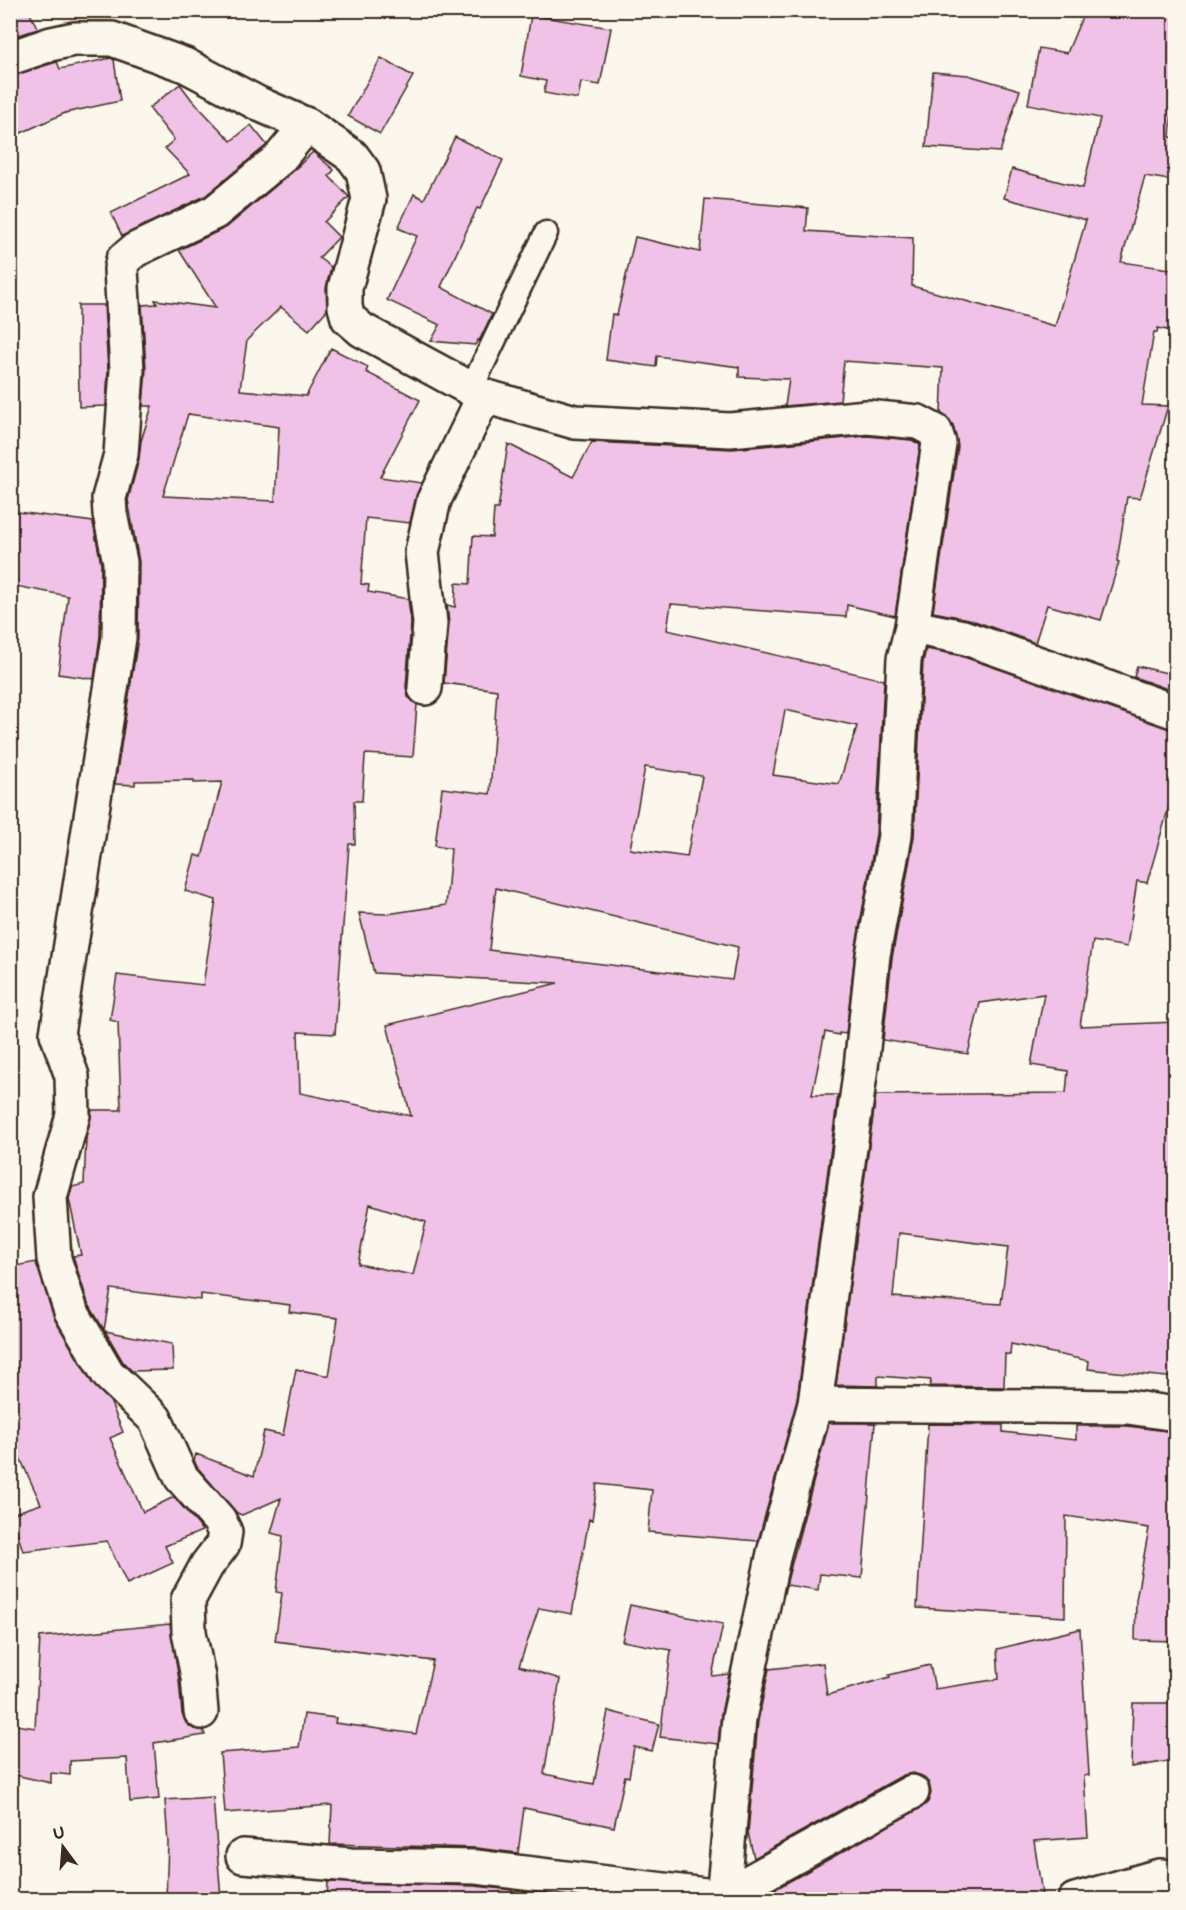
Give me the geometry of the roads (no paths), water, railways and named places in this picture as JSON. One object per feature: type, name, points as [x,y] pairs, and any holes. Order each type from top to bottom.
[{"type":"street","points":[[10,58],[74,39],[112,39],[185,65],[259,104],[307,125],[352,156],[363,171],[369,199],[345,288],[345,307],[348,318],[362,330],[478,393],[575,422],[730,430],[867,417],[918,422],[935,431],[939,443],[912,627],[904,659],[895,836],[873,955],[861,1067],[815,1404],[774,1553],[739,1718],[722,1898]]},
{"type":"street","points":[[201,1712],[198,1677],[189,1632],[188,1600],[207,1565],[224,1544],[225,1532],[219,1521],[181,1477],[155,1419],[108,1374],[71,1311],[54,1259],[50,1197],[73,1115],[72,1076],[57,1034],[119,638],[120,562],[109,498],[121,454],[127,370],[121,269],[123,260],[135,250],[215,212],[279,159],[307,125]]},
{"type":"street","points":[[425,688],[430,623],[422,552],[435,500],[478,393]]},
{"type":"street","points":[[912,627],[963,637],[1176,712]]},
{"type":"street","points":[[815,1404],[1128,1407],[1176,1414]]},
{"type":"street","points":[[243,1856],[351,1865],[476,1867],[722,1898],[912,1792]]},
{"type":"street","points":[[1075,1899],[1159,1876],[1176,1877]]},
{"type":"lane","points":[[478,393],[546,233]]}]
